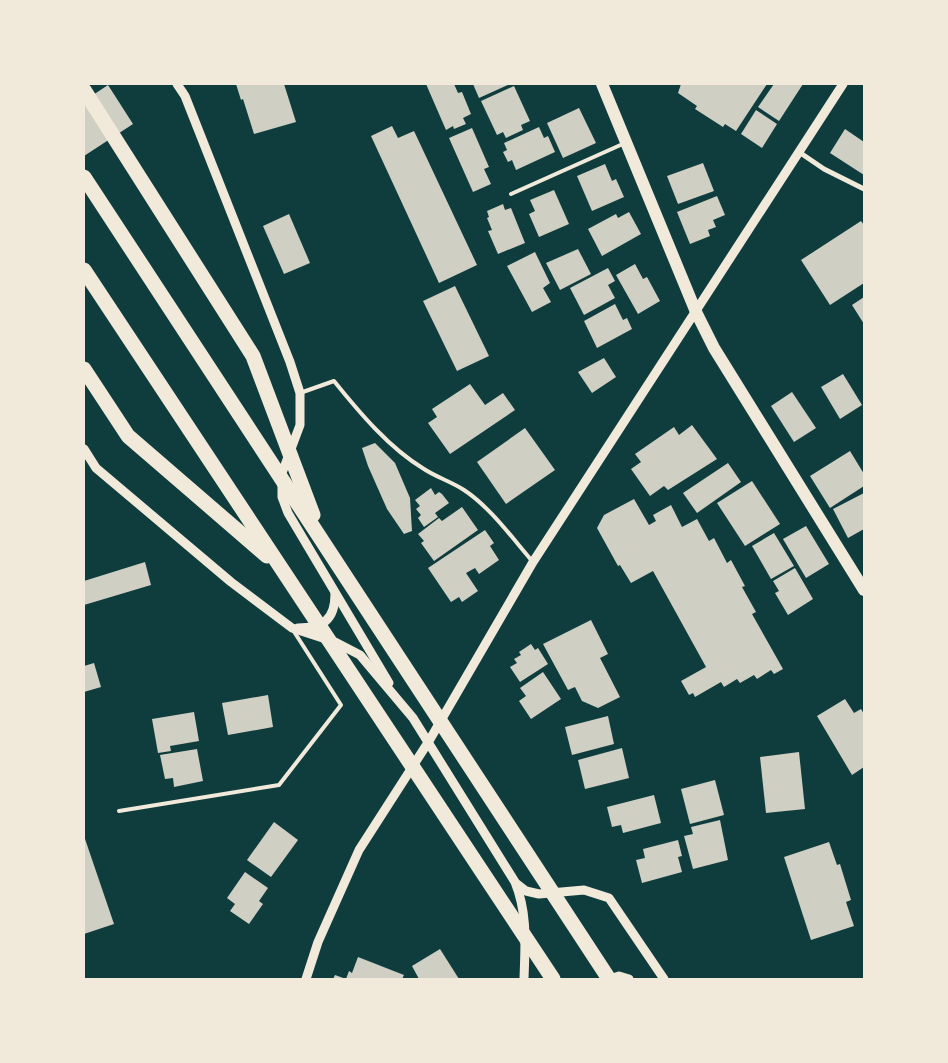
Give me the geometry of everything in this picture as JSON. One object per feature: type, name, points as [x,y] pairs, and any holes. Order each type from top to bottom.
[{"type":"highway","points":[[84,90],[253,356],[323,542]]},
{"type":"highway","points":[[84,176],[609,979]]},
{"type":"highway","points":[[84,270],[553,979]]},
{"type":"highway","points":[[84,369],[128,436],[281,569]]},
{"type":"main road","points":[[602,84],[696,312],[714,348],[864,590]]},
{"type":"street","points":[[178,84],[185,96],[290,362],[300,393],[300,425],[282,474],[282,497],[288,513],[403,705],[429,741],[515,882],[523,902],[525,920],[524,979]]},
{"type":"street","points":[[306,979],[318,942],[359,850],[429,741],[533,562],[843,84]]},
{"type":"street","points":[[799,152],[824,169],[864,189]]},
{"type":"street","points":[[84,449],[96,468],[231,582],[292,628],[335,642],[360,655],[403,705]]},
{"type":"street","points":[[292,628],[308,628],[323,623],[331,616],[335,606],[335,594]]},
{"type":"street","points":[[515,882],[526,891],[539,894],[584,890],[609,898],[664,979]]},
{"type":"street","points":[[609,979],[618,976],[629,979]]},
{"type":"lane","points":[[511,194],[626,143]]},
{"type":"lane","points":[[300,393],[334,381],[352,404],[396,448],[423,469],[465,490],[498,522],[533,562]]},
{"type":"lane","points":[[119,811],[279,784],[342,705],[292,628]]},
{"type":"building","points":[[236,84],[284,84],[296,122],[254,134],[243,99],[241,100]]},
{"type":"building","points":[[426,84],[454,84],[458,93],[462,92],[471,114],[463,118],[466,124],[454,129],[453,126],[446,130]]},
{"type":"building","points":[[473,84],[510,84],[479,98]]},
{"type":"building","points":[[681,84],[767,84],[736,131],[725,124],[723,127],[695,109],[697,106],[678,93]]},
{"type":"building","points":[[774,84],[803,84],[779,121],[758,107]]},
{"type":"building","points":[[108,85],[133,124],[84,156],[84,101]]},
{"type":"building","points":[[514,86],[530,121],[521,125],[523,130],[506,138],[503,132],[497,135],[481,101]]},
{"type":"building","points":[[579,108],[596,143],[563,158],[547,123]]},
{"type":"building","points":[[756,110],[777,124],[762,148],[741,134]]},
{"type":"building","points":[[392,126],[398,138],[414,131],[477,265],[439,283],[371,136]]},
{"type":"building","points":[[539,127],[544,138],[548,136],[555,152],[516,170],[512,160],[508,162],[503,152],[507,150],[504,143]]},
{"type":"building","points":[[472,128],[489,167],[484,169],[491,184],[473,192],[449,138]]},
{"type":"building","points":[[845,129],[864,142],[864,175],[830,153]]},
{"type":"building","points":[[703,163],[714,191],[678,204],[667,176]]},
{"type":"building","points":[[605,164],[612,181],[616,179],[624,197],[592,211],[577,176]]},
{"type":"building","points":[[554,190],[569,224],[539,237],[529,214],[535,211],[530,200]]},
{"type":"building","points":[[717,196],[725,215],[713,220],[716,227],[708,230],[710,236],[690,244],[677,212]]},
{"type":"building","points":[[503,204],[505,210],[511,208],[525,243],[498,254],[488,231],[492,230],[487,218],[489,217],[487,211]]},
{"type":"building","points":[[629,212],[641,234],[602,256],[588,229],[616,214],[618,218]]},
{"type":"building","points":[[289,214],[310,263],[284,274],[263,226]]},
{"type":"building","points":[[861,221],[864,225],[864,283],[830,305],[801,260]]},
{"type":"building","points":[[578,249],[591,274],[560,290],[546,263]]},
{"type":"building","points":[[535,252],[550,283],[543,288],[551,302],[532,312],[507,266]]},
{"type":"building","points":[[635,264],[643,279],[647,277],[660,301],[638,314],[616,275]]},
{"type":"building","points":[[608,268],[615,281],[608,285],[615,298],[584,315],[570,288]]},
{"type":"building","points":[[455,286],[489,356],[457,371],[423,301]]},
{"type":"building","points":[[864,297],[864,324],[852,305]]},
{"type":"building","points":[[615,304],[623,320],[627,318],[632,329],[597,348],[584,321]]},
{"type":"building","points":[[604,358],[616,377],[592,393],[578,372]]},
{"type":"building","points":[[843,374],[862,405],[840,419],[821,387]]},
{"type":"building","points":[[470,384],[485,405],[503,393],[515,410],[450,454],[428,423],[437,417],[432,409]]},
{"type":"building","points":[[792,392],[816,428],[794,442],[771,406]]},
{"type":"building","points":[[692,425],[717,459],[668,490],[664,486],[650,496],[631,469],[641,462],[635,454],[674,427],[679,435]]},
{"type":"building","points":[[525,428],[555,470],[506,504],[477,462]]},
{"type":"building","points":[[375,443],[395,463],[410,498],[412,531],[404,534],[387,509],[362,448]]},
{"type":"building","points":[[850,451],[864,474],[864,486],[830,508],[810,476]]},
{"type":"building","points":[[728,463],[741,482],[697,513],[683,493]]},
{"type":"building","points":[[752,481],[780,524],[745,546],[717,503]]},
{"type":"building","points":[[431,488],[435,495],[439,492],[449,503],[435,513],[438,517],[424,527],[418,518],[421,515],[416,509],[420,506],[415,500]]},
{"type":"building","points":[[864,493],[864,529],[848,538],[833,509]]},
{"type":"building","points":[[634,499],[649,525],[656,521],[653,515],[671,505],[682,527],[697,519],[709,541],[714,538],[727,563],[731,560],[745,586],[742,587],[756,612],[752,614],[783,669],[774,674],[771,670],[757,679],[754,675],[740,683],[737,679],[724,687],[721,682],[695,697],[693,693],[689,695],[681,681],[706,667],[653,571],[631,583],[620,565],[618,566],[597,528],[604,515]]},
{"type":"building","points":[[462,507],[478,530],[434,561],[421,543],[424,541],[418,534],[439,518],[442,521]]},
{"type":"building","points":[[806,526],[829,564],[806,578],[783,539]]},
{"type":"building","points":[[485,530],[494,543],[490,546],[499,560],[479,574],[475,568],[466,573],[478,591],[462,602],[459,597],[451,602],[428,568]]},
{"type":"building","points":[[774,533],[794,566],[771,579],[752,546]]},
{"type":"building","points":[[145,562],[151,585],[84,605],[84,581]]},
{"type":"building","points":[[795,568],[813,599],[788,615],[775,593],[779,591],[773,581]]},
{"type":"building","points":[[591,620],[608,654],[600,658],[620,697],[598,708],[582,701],[575,687],[568,690],[543,644]]},
{"type":"building","points":[[531,644],[535,650],[538,648],[548,664],[520,682],[510,667],[517,663],[514,659],[521,655],[519,652]]},
{"type":"building","points":[[94,663],[101,687],[84,692],[84,666]]},
{"type":"building","points":[[543,672],[561,699],[531,719],[519,701],[526,696],[520,688]]},
{"type":"building","points":[[268,695],[273,727],[228,735],[222,703]]},
{"type":"building","points":[[845,699],[854,713],[861,709],[864,714],[864,767],[852,775],[817,716]]},
{"type":"building","points":[[194,712],[199,741],[170,746],[171,751],[158,753],[152,719]]},
{"type":"building","points":[[608,716],[614,744],[572,755],[565,727]]},
{"type":"building","points":[[622,748],[629,778],[585,789],[578,760]]},
{"type":"building","points":[[197,749],[203,781],[174,787],[173,778],[165,779],[160,755]]},
{"type":"building","points":[[799,752],[805,809],[766,813],[760,757]]},
{"type":"building","points":[[715,780],[724,815],[690,824],[681,789]]},
{"type":"building","points":[[654,795],[661,823],[623,833],[621,825],[612,827],[607,807]]},
{"type":"building","points":[[720,820],[728,860],[693,869],[684,836],[693,834],[691,827]]},
{"type":"building","points":[[274,822],[298,840],[271,877],[247,860]]},
{"type":"building","points":[[84,836],[114,924],[84,934]]},
{"type":"building","points":[[678,840],[682,856],[678,857],[682,872],[642,883],[636,860],[645,858],[643,849]]},
{"type":"building","points":[[829,842],[837,865],[840,864],[851,900],[846,902],[854,926],[811,940],[784,857]]},
{"type":"building","points":[[245,872],[268,888],[259,901],[263,904],[249,924],[230,911],[235,904],[227,898]]},
{"type":"building","points":[[440,949],[459,979],[419,979],[412,966]]},
{"type":"building","points":[[358,957],[404,975],[402,979],[346,979],[349,971],[352,973]]},
{"type":"building","points":[[335,975],[346,979],[333,979]]}]
